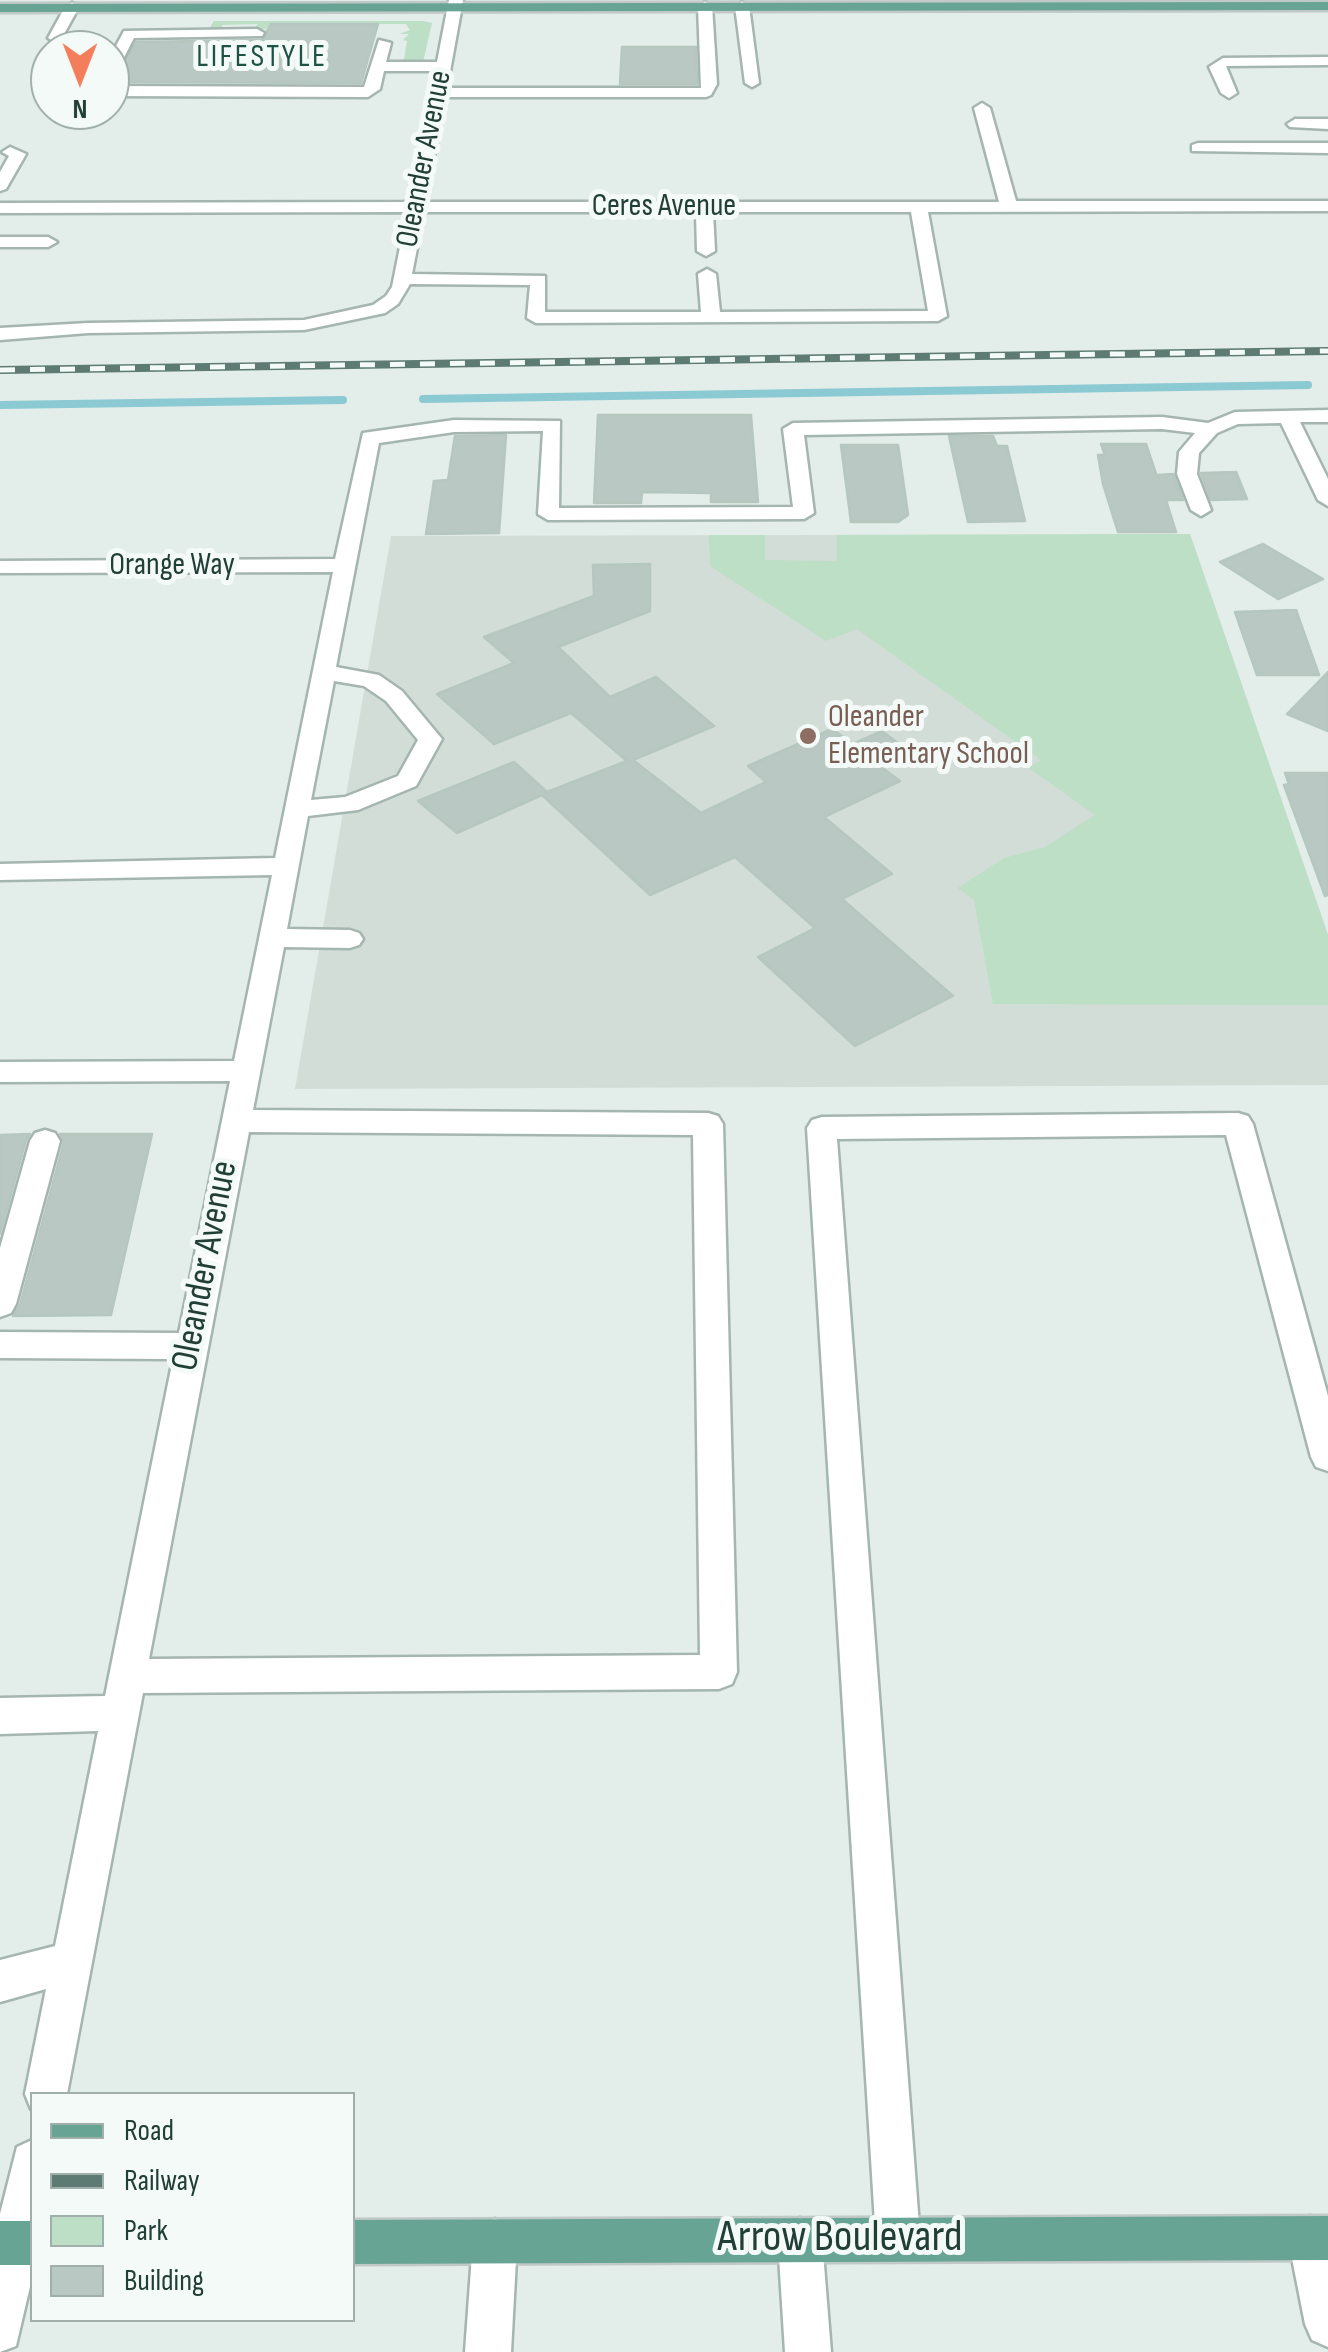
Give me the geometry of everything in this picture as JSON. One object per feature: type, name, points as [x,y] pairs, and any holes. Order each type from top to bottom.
[{"type":"main road","points":[[456,4],[478,0]]},
{"type":"main road","points":[[0,8],[147,4],[1328,6]]},
{"type":"main road","name":"Arrow Boulevard","points":[[355,2242],[1319,2238]]},
{"type":"street","name":"Oleander Avenue","points":[[0,334],[88,328],[304,325],[379,309],[392,300],[402,279],[440,113],[438,93],[456,4]]},
{"type":"street","points":[[438,93],[706,92],[710,84],[704,6]]},
{"type":"street","points":[[742,6],[752,83]]},
{"type":"street","points":[[197,33],[207,7]]},
{"type":"street","points":[[59,30],[72,8]]},
{"type":"street","points":[[94,30],[106,8]]},
{"type":"street","points":[[130,34],[257,32]]},
{"type":"street","points":[[130,90],[360,92],[372,89],[384,43]]},
{"type":"street","points":[[1229,93],[1216,67],[1223,62],[1328,61]]},
{"type":"street","points":[[378,66],[443,66]]},
{"type":"street","points":[[982,108],[1009,207]]},
{"type":"street","points":[[1295,124],[1328,124]]},
{"type":"street","points":[[1198,148],[1328,148]]},
{"type":"street","points":[[0,186],[18,154],[10,152]]},
{"type":"street","name":"Ceres Avenue","points":[[0,208],[1328,206]]},
{"type":"street","points":[[704,207],[706,251]]},
{"type":"street","points":[[402,279],[539,280],[536,318],[938,316],[919,207]]},
{"type":"street","points":[[0,242],[48,242]]},
{"type":"street","points":[[708,274],[711,316]]},
{"type":"street","points":[[1288,416],[1328,500]]},
{"type":"street","points":[[1201,510],[1187,474],[1189,452],[1210,429],[1236,418],[1328,416]]},
{"type":"street","name":"Oleander Avenue","points":[[46,2092],[370,437],[402,436],[454,426],[553,425],[548,514],[804,513],[793,429],[1162,423],[1210,429]]},
{"type":"street","name":"Orange Way","points":[[0,567],[344,565]]},
{"type":"street","points":[[295,810],[349,804],[407,781],[430,740],[394,696],[371,680],[322,672]]},
{"type":"street","points":[[0,872],[284,866]]},
{"type":"street","points":[[270,938],[350,939]]},
{"type":"street","points":[[0,1072],[243,1071]]},
{"type":"street","points":[[126,1676],[719,1672],[708,1124],[234,1121]]},
{"type":"street","points":[[898,2239],[822,1128],[1238,1124],[1328,1456]]},
{"type":"street","points":[[0,1304],[45,1141]]},
{"type":"street","points":[[0,1345],[190,1346]]},
{"type":"street","points":[[0,1716],[120,1713]]},
{"type":"street","points":[[0,1981],[72,1962]]},
{"type":"street","points":[[0,2330],[30,2172]]},
{"type":"street","points":[[1319,2238],[1328,2324]]},
{"type":"street","points":[[800,2240],[808,2352]]},
{"type":"street","points":[[488,2352],[496,2241]]},
{"type":"shaded area","name":"Oleander Elementary School","points":[[1190,534],[1328,935],[1328,1085],[295,1089],[391,536]]},
{"type":"green space","points":[[214,21],[432,23],[423,62],[392,63],[404,59],[407,41],[403,40],[409,34],[400,34],[410,30],[406,24],[272,24],[256,29],[257,24],[209,29]]},
{"type":"green space","points":[[1190,534],[1328,935],[1328,1005],[993,1004],[974,900],[958,888],[1004,858],[1045,847],[1095,815],[1029,768],[1041,760],[857,629],[826,641],[710,566],[709,535],[765,535],[765,560],[837,561],[837,535]]},
{"type":"building","points":[[271,24],[378,24],[361,83],[130,82],[130,52],[136,42],[262,40]]},
{"type":"building","points":[[622,47],[696,47],[697,84],[620,84]]},
{"type":"building","points":[[598,415],[751,415],[758,502],[711,502],[711,493],[642,492],[641,503],[594,503]]},
{"type":"building","points":[[506,435],[499,533],[426,534],[434,481],[448,480],[455,436]]},
{"type":"building","points":[[949,436],[993,436],[997,446],[1007,446],[1025,521],[968,522]]},
{"type":"building","points":[[1101,444],[1146,444],[1158,480],[1158,475],[1173,474],[1183,500],[1166,500],[1176,532],[1118,532],[1103,484],[1098,455],[1105,455]]},
{"type":"building","points":[[841,445],[898,445],[908,515],[898,522],[851,522]]},
{"type":"building","points":[[1236,472],[1247,499],[1211,500],[1201,473]]},
{"type":"building","points":[[1263,544],[1323,579],[1278,599],[1220,562]]},
{"type":"building","points":[[650,564],[650,611],[558,647],[610,697],[656,677],[714,726],[633,760],[701,813],[766,782],[748,766],[832,729],[853,744],[882,731],[908,751],[877,764],[900,781],[824,817],[892,874],[842,899],[953,996],[855,1046],[758,957],[815,928],[735,857],[650,895],[542,795],[457,833],[418,801],[514,762],[547,792],[627,761],[571,713],[494,744],[437,694],[514,663],[484,637],[594,596],[593,565]]},
{"type":"building","points":[[1296,610],[1319,675],[1257,675],[1235,612]]},
{"type":"building","points":[[1328,672],[1328,731],[1287,714]]},
{"type":"building","points":[[1285,773],[1328,773],[1328,895],[1325,896],[1284,785],[1289,784]]},
{"type":"building","points":[[30,1134],[26,1140],[0,1234],[0,1135]]},
{"type":"building","points":[[60,1134],[152,1134],[111,1315],[13,1316],[20,1305],[64,1142]]},
{"type":"waterway","points":[[423,399],[1308,385]]},
{"type":"waterway","points":[[0,405],[343,400]]},
{"type":"railway","points":[[0,370],[1328,351]]},
{"type":"place","name":"Oleander Elementary School","points":[[808,736]]},
{"type":"district","name":"LIFESTYLE","points":[[262,58]]}]
